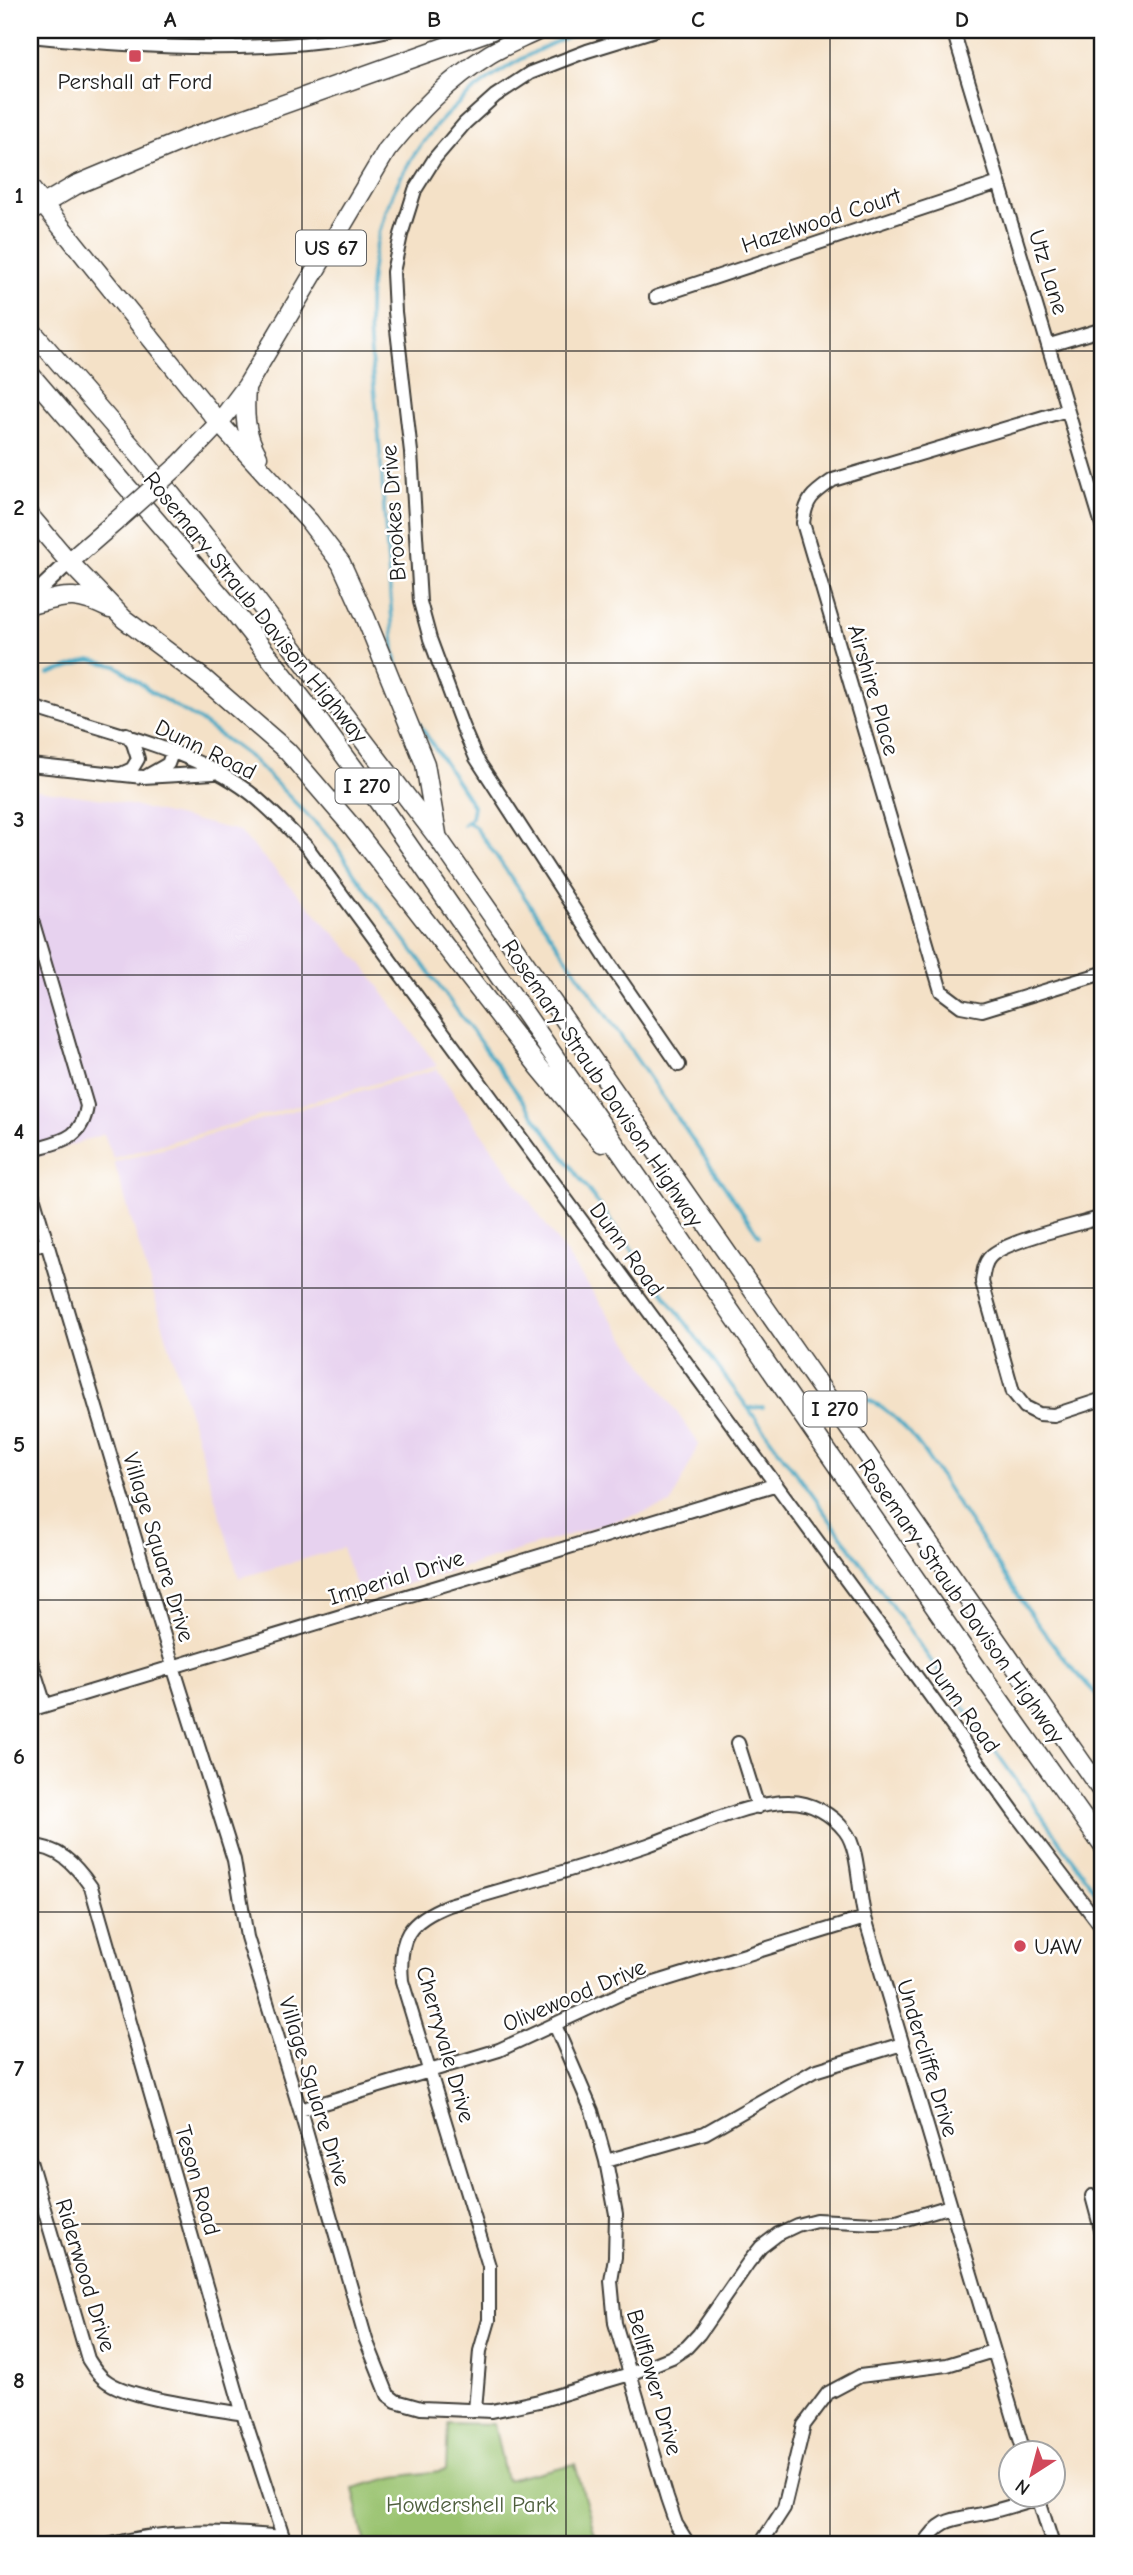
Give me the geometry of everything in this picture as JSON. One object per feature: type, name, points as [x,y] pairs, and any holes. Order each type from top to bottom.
[{"type":"highway","points":[[36,208],[76,185],[186,139],[492,30]]},
{"type":"highway","name":"US 67","points":[[69,562],[180,464],[219,423],[246,387],[387,150],[415,116],[452,82],[490,54],[539,30]]},
{"type":"highway","points":[[30,188],[36,208],[219,423],[309,521],[341,563],[425,764],[438,838]]},
{"type":"highway","name":"Rosemary Straub Davison Highway","points":[[30,329],[222,557],[438,838],[1103,1793]]},
{"type":"highway","name":"Rosemary Straub Davison Highway","points":[[30,374],[190,559],[318,720],[462,920],[1103,1846]]},
{"type":"highway","points":[[246,387],[244,412],[247,432],[252,446],[277,485]]},
{"type":"highway","points":[[30,516],[119,614],[204,679],[287,751],[354,830],[539,1068],[670,1224]]},
{"type":"highway","points":[[30,602],[71,585],[82,586],[98,593]]},
{"type":"highway","points":[[30,602],[70,595],[95,602],[119,614]]},
{"type":"main road","name":"US 67","points":[[30,602],[69,562]]},
{"type":"street","points":[[30,36],[147,45],[239,46],[302,36],[389,30]]},
{"type":"street","name":"Brookes Drive","points":[[655,30],[587,51],[530,73],[492,99],[435,158],[415,190],[401,234],[393,272],[411,452],[420,603],[431,642],[476,758],[611,967],[679,1065]]},
{"type":"street","name":"Utz Lane","points":[[953,30],[1050,345],[1067,410],[1098,493],[1103,528]]},
{"type":"street","name":"Hazelwood Court","points":[[656,297],[999,183]]},
{"type":"street","points":[[1050,345],[1103,329]]},
{"type":"street","name":"Airshire Place","points":[[1067,410],[834,480],[813,494],[805,507],[803,523],[942,991],[961,1006],[982,1010],[1103,973]]},
{"type":"street","name":"Dunn Road","points":[[30,706],[126,734],[216,773],[248,791],[272,811],[322,865],[1014,1812],[1103,1928]]},
{"type":"street","points":[[121,774],[132,769],[138,759],[133,743],[126,734]]},
{"type":"street","points":[[143,777],[168,764],[172,753]]},
{"type":"street","points":[[30,765],[143,777],[216,773]]},
{"type":"street","points":[[30,913],[87,1106],[80,1129],[72,1136],[30,1150]]},
{"type":"street","name":"Village Square Drive","points":[[30,1186],[173,1666],[234,1860],[247,1937],[366,2340],[388,2395],[396,2402],[408,2406],[492,2411],[630,2374],[672,2357],[687,2347],[755,2255],[778,2234],[816,2220],[897,2222],[950,2206]]},
{"type":"street","points":[[1103,1217],[1005,1246],[990,1256],[984,1268],[982,1282],[1013,1392],[1026,1407],[1039,1414],[1055,1415],[1103,1399]]},
{"type":"street","points":[[30,1248],[46,1242]]},
{"type":"street","name":"Imperial Drive","points":[[30,1710],[774,1485]]},
{"type":"street","points":[[30,1658],[45,1706]]},
{"type":"street","points":[[738,1743],[758,1807]]},
{"type":"street","name":"Undercliffe Drive","points":[[758,1807],[790,1802],[816,1807],[847,1833],[865,1918],[1020,2438]]},
{"type":"street","name":"Cherryvale Drive","points":[[475,2410],[480,2351],[489,2320],[489,2266],[402,1981],[400,1950],[407,1935],[416,1923],[430,1912],[449,1905],[600,1860],[758,1807]]},
{"type":"street","name":"Teson Road","points":[[30,1846],[44,1846],[62,1854],[91,1886],[243,2414],[284,2541]]},
{"type":"street","name":"Olivewood Drive","points":[[300,2110],[429,2070],[481,2057],[622,1993],[865,1918]]},
{"type":"street","name":"Bellflower Drive","points":[[555,2025],[592,2111],[606,2161],[616,2214],[612,2303],[667,2498],[676,2524],[689,2545]]},
{"type":"street","points":[[606,2161],[705,2133],[814,2071],[902,2044]]},
{"type":"street","name":"Riderwood Drive","points":[[30,2161],[88,2358],[96,2371],[107,2382],[123,2390],[243,2414]]},
{"type":"street","points":[[1091,2196],[1103,2237]]},
{"type":"street","points":[[760,2545],[784,2508],[804,2425],[828,2393],[860,2376],[947,2365],[993,2351]]},
{"type":"street","points":[[924,2545],[932,2532],[947,2520],[1002,2508]]},
{"type":"street","points":[[1041,2508],[1053,2545]]},
{"type":"street","points":[[108,2545],[144,2541],[160,2533],[209,2533],[284,2541]]},
{"type":"shaded area","points":[[30,789],[104,799],[239,831],[361,962],[437,1066],[113,1158],[104,1134],[30,1159]]},
{"type":"shaded area","points":[[437,1069],[699,1444],[671,1504],[361,1598],[342,1548],[239,1578],[114,1162]]},
{"type":"green space","name":"Howdershell Park","points":[[448,2423],[494,2424],[506,2480],[575,2464],[598,2545],[365,2545],[353,2488],[395,2477],[446,2470]]},
{"type":"waterway","points":[[400,680],[394,649],[370,339],[370,287],[377,239],[391,197],[411,159],[436,125],[467,96],[502,71],[541,49],[584,30]]},
{"type":"waterway","points":[[49,674],[90,660],[117,666],[252,759],[333,841],[857,1557],[1103,1902]]},
{"type":"waterway","points":[[414,716],[473,806],[471,818],[463,825]]},
{"type":"waterway","points":[[468,822],[492,850],[759,1236]]},
{"type":"waterway","points":[[854,1398],[879,1405],[908,1432],[1045,1633],[1082,1680],[1103,1701]]},
{"type":"waterway","points":[[748,1408],[763,1407]]},
{"type":"place","name":"Pershall at Ford","points":[[135,56]]},
{"type":"place","name":"UAW","points":[[1020,1946]]}]
